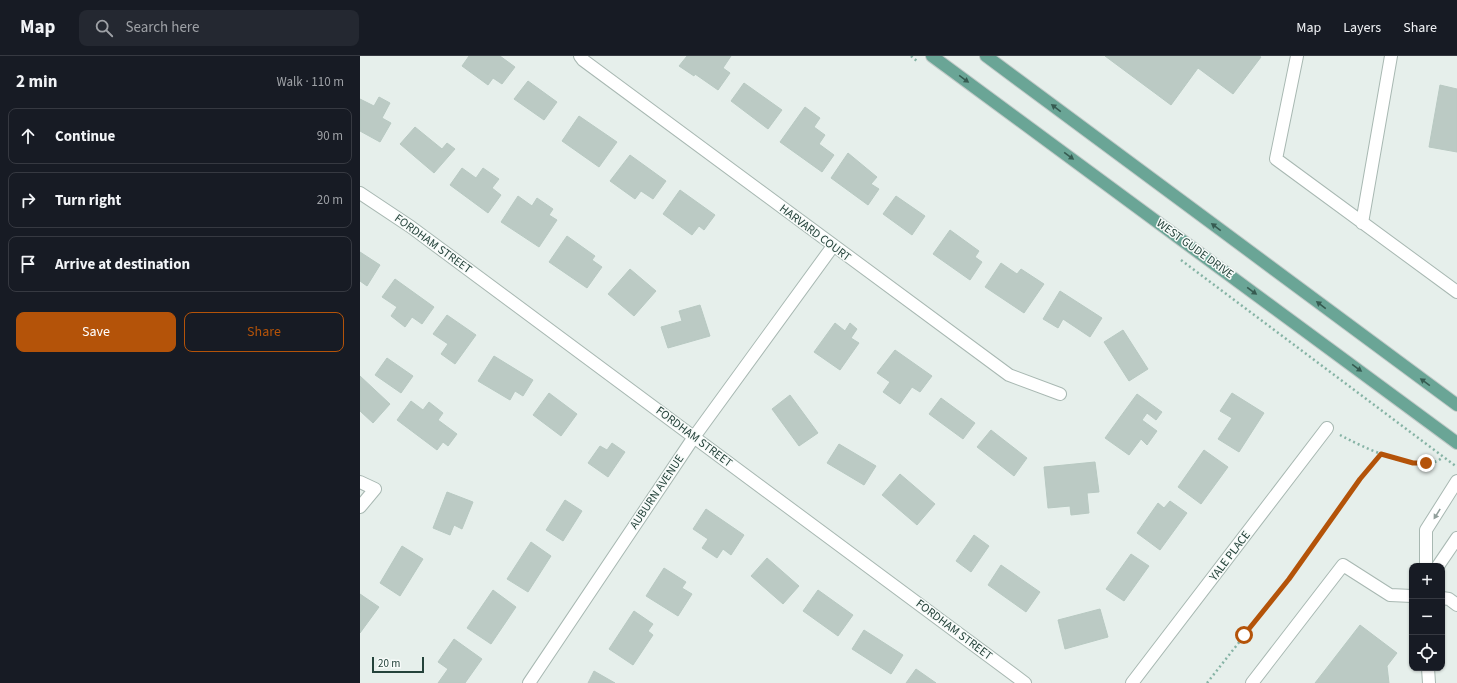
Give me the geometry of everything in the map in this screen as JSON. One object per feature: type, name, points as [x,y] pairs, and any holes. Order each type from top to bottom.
[{"type":"main road","name":"WEST GUDE DRIVE","points":[[932,56],[1457,443]]},
{"type":"main road","points":[[986,56],[1457,405]]},
{"type":"street","name":"HARVARD COURT","points":[[580,56],[583,60],[833,246],[1009,375],[1060,394]]},
{"type":"street","points":[[1297,56],[1276,159],[1457,292]]},
{"type":"street","points":[[1362,223],[1391,56]]},
{"type":"street","name":"FORDHAM STREET","points":[[360,193],[411,227],[1025,683]]},
{"type":"street","name":"AUBURN AVENUE","points":[[529,683],[694,437],[833,246]]},
{"type":"street","name":"YALE PLACE","points":[[1132,683],[1327,428]]},
{"type":"street","points":[[1426,563],[1426,530],[1457,481]]},
{"type":"street","points":[[360,482],[374,489],[361,506]]},
{"type":"street","points":[[1440,563],[1457,538]]},
{"type":"street","points":[[1252,683],[1343,565],[1390,595],[1409,596]]},
{"type":"street","points":[[1445,598],[1449,599],[1457,605]]},
{"type":"street","points":[[1428,671],[1429,683]]},
{"type":"path","points":[[1327,428],[1363,448],[1413,463],[1426,463],[1440,460],[1443,457]]},
{"type":"path","points":[[1207,683],[1289,579],[1360,479],[1381,454]]},
{"type":"building","points":[[469,56],[500,56],[515,67],[502,84],[493,78],[488,85],[462,66]]},
{"type":"building","points":[[687,56],[731,56],[723,68],[730,73],[718,90],[695,74],[694,76],[679,66]]},
{"type":"building","points":[[1105,56],[1261,57],[1233,94],[1198,68],[1171,105]]},
{"type":"building","points":[[528,81],[557,102],[544,120],[514,99]]},
{"type":"building","points":[[744,83],[782,110],[768,129],[731,101]]},
{"type":"building","points":[[1440,85],[1457,89],[1457,152],[1429,147]]},
{"type":"building","points":[[379,97],[390,103],[382,118],[391,123],[380,142],[360,131],[360,99],[374,106]]},
{"type":"building","points":[[805,107],[820,118],[814,127],[825,135],[819,144],[834,155],[822,172],[780,142]]},
{"type":"building","points":[[579,116],[617,142],[599,167],[562,141]]},
{"type":"building","points":[[415,127],[442,149],[447,143],[455,149],[434,173],[400,144]]},
{"type":"building","points":[[848,153],[877,177],[871,184],[879,189],[868,205],[831,178]]},
{"type":"building","points":[[630,155],[666,181],[653,199],[641,191],[635,199],[610,181]]},
{"type":"building","points":[[462,168],[476,178],[483,168],[499,179],[492,188],[501,195],[488,213],[450,185]]},
{"type":"building","points":[[680,190],[715,215],[704,230],[699,226],[692,235],[663,214]]},
{"type":"building","points":[[518,196],[532,206],[537,198],[553,209],[549,215],[557,220],[539,247],[501,222]]},
{"type":"building","points":[[896,196],[925,216],[912,235],[883,214]]},
{"type":"building","points":[[950,230],[979,251],[975,257],[982,262],[970,280],[933,254]]},
{"type":"building","points":[[567,236],[595,256],[592,260],[602,267],[587,288],[549,262]]},
{"type":"building","points":[[360,252],[380,265],[367,286],[360,281]]},
{"type":"building","points":[[1001,263],[1017,274],[1021,269],[1044,284],[1024,313],[985,287]]},
{"type":"building","points":[[630,269],[656,291],[634,316],[608,294]]},
{"type":"building","points":[[395,279],[434,307],[422,324],[412,317],[405,327],[391,316],[397,307],[382,297]]},
{"type":"building","points":[[1060,291],[1102,318],[1090,337],[1063,319],[1058,328],[1043,319]]},
{"type":"building","points":[[700,305],[710,336],[668,348],[661,327],[682,321],[679,311]]},
{"type":"building","points":[[447,315],[476,335],[455,364],[441,354],[448,344],[433,334]]},
{"type":"building","points":[[835,323],[845,331],[850,323],[857,329],[851,338],[859,343],[840,370],[814,352]]},
{"type":"building","points":[[1123,330],[1148,369],[1129,381],[1104,342]]},
{"type":"building","points":[[895,350],[932,376],[920,392],[912,387],[900,404],[883,392],[890,382],[877,373]]},
{"type":"building","points":[[494,356],[533,380],[523,396],[515,391],[510,400],[478,381]]},
{"type":"building","points":[[387,358],[413,376],[401,393],[375,375]]},
{"type":"building","points":[[360,376],[390,404],[373,423],[360,411]]},
{"type":"building","points":[[549,393],[577,414],[561,436],[533,415]]},
{"type":"building","points":[[1232,393],[1264,413],[1239,452],[1218,439],[1232,418],[1220,411]]},
{"type":"building","points":[[1137,394],[1162,412],[1156,420],[1147,413],[1142,420],[1157,431],[1147,445],[1141,439],[1129,455],[1105,438]]},
{"type":"building","points":[[790,395],[818,433],[799,446],[772,409]]},
{"type":"building","points":[[941,398],[975,423],[963,439],[929,414]]},
{"type":"building","points":[[411,401],[423,410],[429,402],[443,413],[438,420],[457,434],[448,446],[443,442],[437,450],[397,420]]},
{"type":"building","points":[[991,430],[1027,458],[1014,476],[977,447]]},
{"type":"building","points":[[612,443],[625,452],[608,477],[588,463],[600,446],[607,450]]},
{"type":"building","points":[[839,444],[876,466],[864,485],[827,463]]},
{"type":"building","points":[[1204,450],[1228,467],[1201,504],[1178,487]]},
{"type":"building","points":[[1095,462],[1099,492],[1087,493],[1089,513],[1071,515],[1070,506],[1048,508],[1044,467]]},
{"type":"building","points":[[900,474],[935,504],[917,525],[882,495]]},
{"type":"building","points":[[447,492],[473,502],[462,529],[454,525],[450,535],[433,528]]},
{"type":"building","points":[[565,500],[582,511],[563,541],[546,530]]},
{"type":"building","points":[[1170,501],[1187,513],[1160,550],[1137,533],[1158,503],[1164,508]]},
{"type":"building","points":[[706,509],[744,535],[731,555],[723,549],[717,558],[702,548],[708,539],[693,529]]},
{"type":"building","points":[[974,535],[989,546],[971,572],[956,561]]},
{"type":"building","points":[[531,542],[551,556],[528,592],[507,579]]},
{"type":"building","points":[[402,546],[423,559],[400,596],[380,583]]},
{"type":"building","points":[[1131,554],[1149,566],[1124,601],[1106,589]]},
{"type":"building","points":[[767,558],[799,586],[783,604],[751,576]]},
{"type":"building","points":[[1001,565],[1040,592],[1026,612],[988,585]]},
{"type":"building","points":[[664,568],[686,582],[682,588],[692,594],[678,616],[646,596]]},
{"type":"building","points":[[493,590],[516,607],[491,644],[467,628]]},
{"type":"building","points":[[818,590],[853,615],[838,636],[803,611]]},
{"type":"building","points":[[360,594],[379,607],[360,633]]},
{"type":"building","points":[[1100,609],[1108,637],[1065,649],[1058,620]]},
{"type":"building","points":[[634,611],[653,624],[648,631],[653,635],[633,665],[609,649]]},
{"type":"building","points":[[1360,625],[1397,653],[1387,666],[1389,683],[1315,683]]},
{"type":"building","points":[[864,630],[903,655],[891,674],[852,649]]},
{"type":"building","points":[[454,639],[482,659],[465,683],[438,683],[448,669],[438,662]]},
{"type":"building","points":[[916,669],[936,683],[906,683]]},
{"type":"building","points":[[594,671],[615,683],[588,683]]},
{"type":"route","points":[[1244,635],[1289,579],[1360,479],[1381,454],[1413,463],[1426,463]]}]
